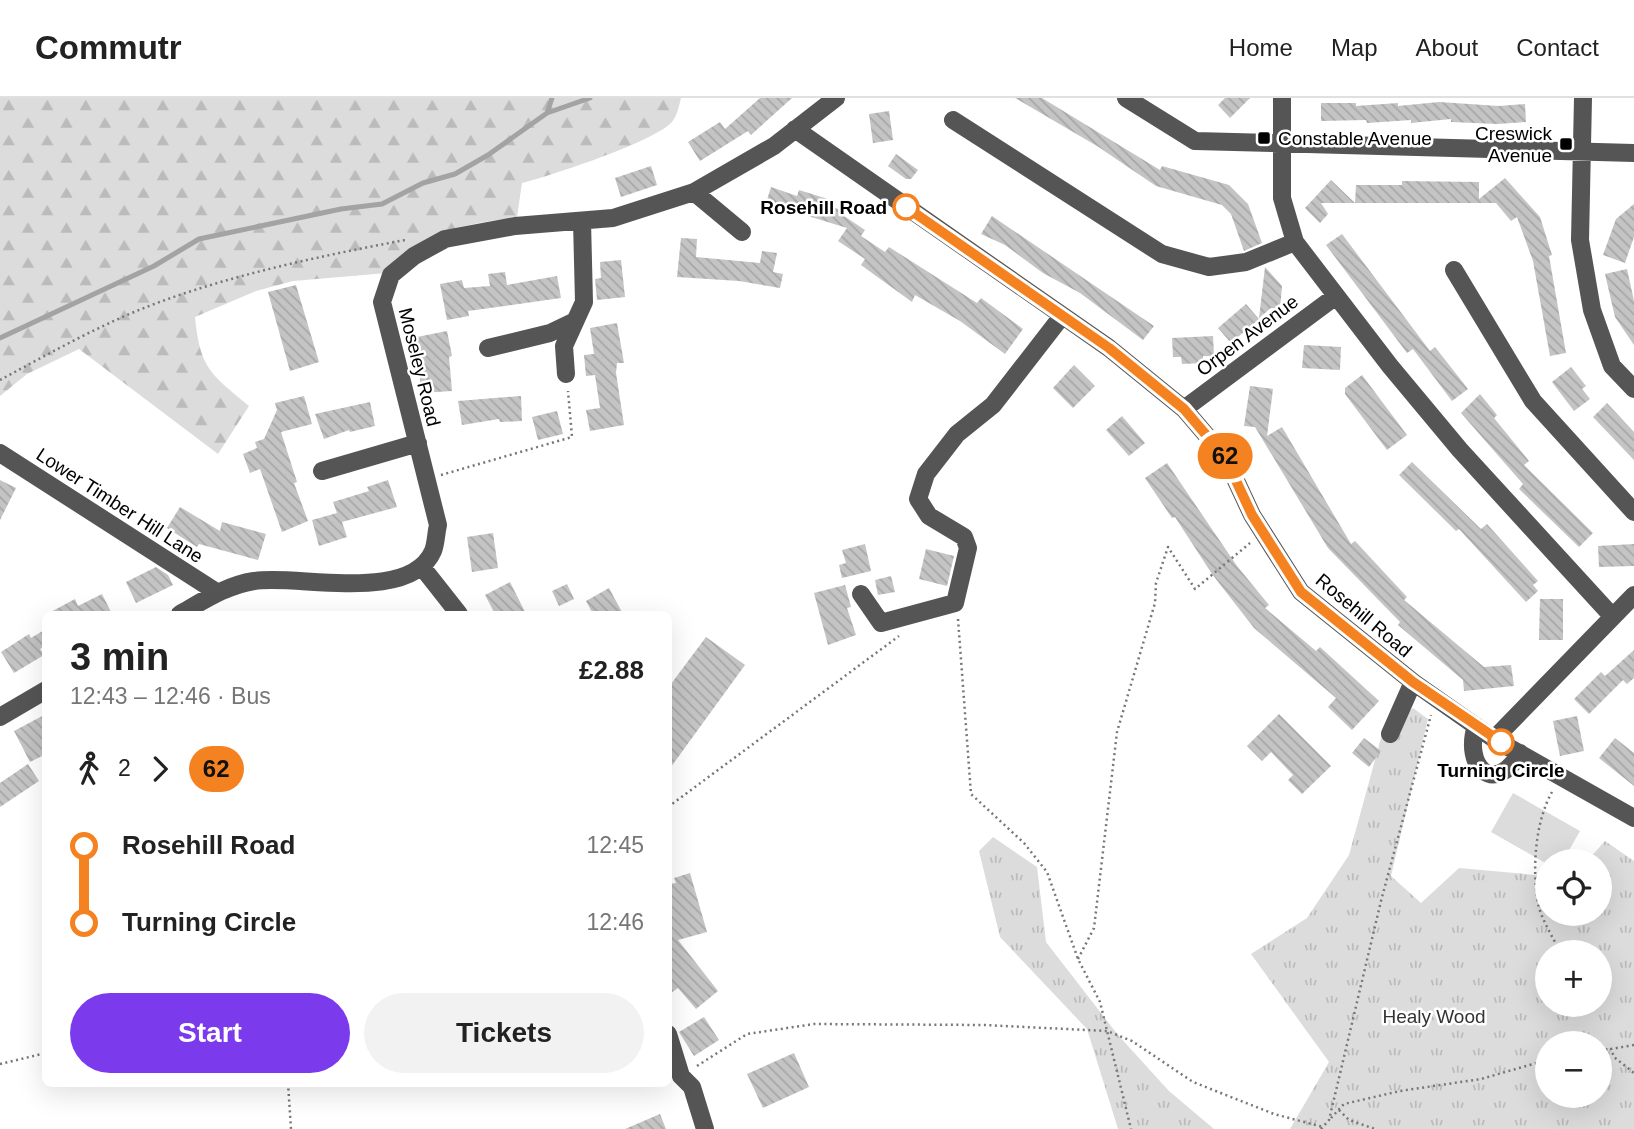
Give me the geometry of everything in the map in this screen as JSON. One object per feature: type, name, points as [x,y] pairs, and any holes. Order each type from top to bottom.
[{"type":"street","name":"Moseley Road","points":[[422,567],[433,551],[438,525],[382,302],[391,275],[445,239],[476,231],[613,219],[694,192],[774,146],[836,98]]},
{"type":"street","points":[[1126,98],[1195,141],[1634,153]]},
{"type":"street","points":[[1282,98],[1282,198],[1295,242],[1460,450],[1612,616]]},
{"type":"street","points":[[1583,98],[1580,240],[1592,310],[1612,366],[1634,389]]},
{"type":"street","points":[[953,120],[1162,254],[1209,267],[1246,262],[1295,242]]},
{"type":"street","name":"Rosehill Road","points":[[795,130],[1109,348],[1184,409],[1225,457],[1264,532],[1301,592],[1413,682],[1494,739],[1634,818]]},
{"type":"street","points":[[694,192],[743,232]]},
{"type":"street","points":[[566,374],[564,346],[584,302],[582,221]]},
{"type":"street","points":[[1454,270],[1533,401],[1634,512]]},
{"type":"street","name":"Orpen Avenue","points":[[1184,409],[1336,296]]},
{"type":"street","points":[[861,594],[881,623],[954,603],[968,548],[964,537],[929,516],[919,499],[926,474],[957,434],[993,405],[1062,316]]},
{"type":"street","points":[[488,348],[550,333],[575,321]]},
{"type":"street","points":[[322,471],[418,443]]},
{"type":"street","name":"Lower Timber Hill Lane","points":[[0,453],[218,593]]},
{"type":"street","points":[[185,611],[218,593],[254,581],[366,584],[397,577],[422,567],[458,611]]},
{"type":"street","points":[[1494,739],[1634,596]]},
{"type":"street","points":[[1390,734],[1413,682]]},
{"type":"street","points":[[0,717],[42,692]]},
{"type":"street","points":[[1476,726],[1471,743],[1474,758],[1478,768],[1489,775],[1501,774],[1512,766],[1520,753]]},
{"type":"street","points":[[672,1047],[681,1076],[692,1087],[705,1129]]},
{"type":"path","points":[[0,380],[77,339],[178,296],[239,277],[405,240],[428,248]]},
{"type":"path","points":[[426,479],[572,437],[566,374]]},
{"type":"path","points":[[1078,959],[1094,928],[1117,732],[1155,603],[1156,583],[1168,547],[1195,589],[1264,532]]},
{"type":"path","points":[[954,603],[961,630],[971,794],[1024,843],[1047,872],[1078,959],[1100,1002],[1131,1129]]},
{"type":"path","points":[[672,804],[903,634]]},
{"type":"path","points":[[1329,1120],[1378,914],[1436,698]]},
{"type":"path","points":[[1554,940],[1538,905],[1535,859],[1545,805],[1561,776]]},
{"type":"path","points":[[681,1076],[747,1034],[814,1024],[985,1025],[1107,1031],[1132,1041],[1193,1082],[1274,1114],[1322,1128],[1344,1104],[1400,1091],[1481,1079],[1535,1063]]},
{"type":"path","points":[[1612,1049],[1634,1045]]},
{"type":"path","points":[[1612,1051],[1634,1073]]},
{"type":"path","points":[[0,1064],[42,1054]]},
{"type":"path","points":[[288,1087],[290,1129]]},
{"type":"path","points":[[1339,1110],[1349,1120],[1375,1129]]},
{"type":"green space","points":[[0,98],[681,98],[673,121],[660,131],[600,158],[522,183],[517,217],[462,227],[429,238],[400,258],[387,273],[293,281],[256,291],[195,317],[204,360],[225,386],[249,406],[218,454],[79,349],[27,374],[0,396]]},
{"type":"green space","name":"Healy Wood","points":[[1413,708],[1428,719],[1391,876],[1421,903],[1459,868],[1535,875],[1535,926],[1612,926],[1612,849],[1598,849],[1605,841],[1634,861],[1634,1129],[1290,1129],[1329,1062],[1251,954],[1307,918],[1349,855],[1381,738]]},
{"type":"green space","points":[[1513,793],[1580,831],[1570,849],[1535,849],[1535,857],[1491,832]]},
{"type":"green space","points":[[993,837],[1037,867],[1046,942],[1118,1035],[1169,1091],[1214,1129],[1118,1129],[1087,1029],[1000,937],[979,851]]},
{"type":"building","points":[[760,98],[792,98],[751,135],[748,131],[700,161],[688,142],[720,122],[725,129]]},
{"type":"building","points":[[1015,98],[1042,98],[1160,170],[1162,166],[1229,185],[1248,204],[1262,243],[1244,251],[1231,214],[1222,205],[1156,186],[1097,146]]},
{"type":"building","points":[[1225,98],[1250,98],[1230,118],[1218,105]]},
{"type":"building","points":[[1439,102],[1499,106],[1525,104],[1526,122],[1497,124],[1451,122],[1451,119],[1411,123],[1411,120],[1367,123],[1366,120],[1321,121],[1321,103],[1356,103],[1356,106],[1398,103],[1398,106]]},
{"type":"building","points":[[889,111],[893,140],[873,143],[869,114]]},
{"type":"building","points":[[896,154],[918,170],[911,179],[906,179],[888,166]]},
{"type":"building","points":[[651,166],[657,185],[621,197],[615,178]]},
{"type":"building","points":[[1505,178],[1540,217],[1552,255],[1549,256],[1566,353],[1550,356],[1533,261],[1517,217],[1511,221],[1496,203],[1355,203],[1356,185],[1402,185],[1402,181],[1479,182],[1479,199]]},
{"type":"building","points":[[1331,180],[1355,203],[1321,203],[1328,214],[1320,223],[1305,208]]},
{"type":"building","points":[[771,187],[797,196],[799,190],[834,201],[832,207],[842,210],[841,214],[865,230],[861,236],[885,252],[889,247],[977,303],[981,298],[1023,329],[1005,354],[960,321],[915,295],[912,302],[861,265],[865,259],[838,241],[847,228],[766,203]]},
{"type":"building","points":[[1634,204],[1634,237],[1625,263],[1603,255],[1616,219]]},
{"type":"building","points":[[992,216],[1154,326],[1143,340],[1080,293],[1043,273],[1005,245],[981,234]]},
{"type":"building","points":[[1342,234],[1430,351],[1435,347],[1468,389],[1452,401],[1413,349],[1407,353],[1326,245]]},
{"type":"building","points":[[681,238],[697,239],[696,257],[760,263],[762,251],[777,253],[773,272],[783,274],[780,288],[739,281],[677,277]]},
{"type":"building","points":[[621,260],[625,297],[597,300],[595,279],[601,278],[600,262]]},
{"type":"building","points":[[1265,267],[1282,286],[1280,309],[1271,308],[1259,318]]},
{"type":"building","points":[[1627,269],[1634,301],[1634,345],[1615,317],[1605,274]]},
{"type":"building","points":[[505,272],[507,285],[557,276],[561,298],[468,311],[469,316],[447,320],[440,284],[462,280],[464,288],[490,286],[488,274]]},
{"type":"building","points":[[296,285],[319,362],[290,371],[268,292]]},
{"type":"building","points":[[1246,304],[1259,319],[1231,343],[1218,328]]},
{"type":"building","points":[[617,323],[624,363],[617,363],[616,373],[624,425],[590,431],[586,410],[600,408],[595,375],[586,376],[584,355],[594,354],[590,328]]},
{"type":"building","points":[[447,331],[452,356],[449,357],[452,391],[421,393],[419,368],[423,368],[417,337]]},
{"type":"building","points":[[1213,336],[1214,356],[1203,356],[1203,363],[1182,364],[1181,357],[1173,357],[1172,338]]},
{"type":"building","points":[[1304,345],[1341,347],[1340,370],[1302,368]]},
{"type":"building","points":[[1074,365],[1095,386],[1073,408],[1053,388]]},
{"type":"building","points":[[1571,367],[1586,386],[1582,389],[1590,399],[1574,411],[1552,382]]},
{"type":"building","points":[[1362,375],[1407,435],[1387,450],[1345,394],[1345,388]]},
{"type":"building","points":[[1250,386],[1273,389],[1267,436],[1282,427],[1351,544],[1355,541],[1407,597],[1404,600],[1484,667],[1511,665],[1514,686],[1464,691],[1463,680],[1398,625],[1400,622],[1328,548],[1255,427],[1244,426]]},
{"type":"building","points":[[1480,394],[1497,415],[1494,418],[1529,461],[1524,465],[1593,533],[1579,547],[1519,489],[1523,484],[1461,413]]},
{"type":"building","points":[[304,396],[312,424],[281,432],[297,482],[294,483],[308,521],[282,532],[260,469],[250,473],[243,454],[257,448],[255,442],[264,439],[277,410],[275,403]]},
{"type":"building","points":[[521,396],[522,421],[500,422],[499,419],[462,425],[458,401]]},
{"type":"building","points":[[370,402],[375,426],[350,432],[349,430],[324,439],[315,414]]},
{"type":"building","points":[[1607,403],[1634,432],[1634,460],[1593,417]]},
{"type":"building","points":[[557,411],[563,434],[538,440],[532,417]]},
{"type":"building","points":[[1122,416],[1145,443],[1129,456],[1106,430]]},
{"type":"building","points":[[1412,462],[1481,529],[1487,524],[1538,581],[1533,585],[1538,591],[1526,602],[1459,529],[1456,531],[1399,475]]},
{"type":"building","points":[[1167,463],[1237,566],[1269,605],[1265,608],[1316,651],[1320,647],[1379,701],[1352,730],[1328,707],[1336,698],[1254,628],[1212,574],[1175,517],[1172,518],[1145,478]]},
{"type":"building","points":[[0,480],[16,488],[0,520]]},
{"type":"building","points":[[388,480],[397,507],[342,522],[347,537],[319,546],[312,520],[337,513],[333,502],[369,491],[367,487]]},
{"type":"building","points":[[180,507],[220,531],[222,522],[266,534],[258,560],[199,544],[197,547],[167,528]]},
{"type":"building","points":[[493,533],[498,568],[472,572],[467,537]]},
{"type":"building","points":[[865,544],[871,571],[842,578],[839,565],[846,563],[842,550]]},
{"type":"building","points":[[1634,544],[1634,566],[1599,567],[1598,546]]},
{"type":"building","points":[[926,549],[954,556],[947,586],[919,579]]},
{"type":"building","points":[[156,567],[168,575],[173,585],[136,603],[126,582]]},
{"type":"building","points":[[891,576],[895,592],[878,595],[875,580]]},
{"type":"building","points":[[510,582],[524,611],[493,611],[485,595]]},
{"type":"building","points":[[567,584],[574,599],[559,606],[552,591]]},
{"type":"building","points":[[845,585],[851,607],[847,608],[856,635],[828,645],[814,593]]},
{"type":"building","points":[[609,588],[621,611],[591,611],[586,601]]},
{"type":"building","points":[[102,594],[110,611],[53,611],[75,599],[78,606]]},
{"type":"building","points":[[1540,599],[1563,599],[1563,640],[1539,640]]},
{"type":"building","points":[[42,631],[42,656],[14,673],[1,652],[29,634],[31,638]]},
{"type":"building","points":[[706,637],[745,665],[672,765],[672,683]]},
{"type":"building","points":[[1634,650],[1634,678],[1627,684],[1623,680],[1589,714],[1574,699],[1601,672],[1605,676]]},
{"type":"building","points":[[1279,714],[1331,766],[1302,794],[1288,780],[1293,775],[1271,752],[1262,761],[1247,746]]},
{"type":"building","points":[[42,716],[42,756],[30,762],[14,731]]},
{"type":"building","points":[[1577,716],[1584,751],[1560,756],[1553,721]]},
{"type":"building","points":[[1364,738],[1381,751],[1369,767],[1352,753]]},
{"type":"building","points":[[1615,738],[1634,753],[1634,786],[1599,758]]},
{"type":"building","points":[[28,764],[39,781],[0,807],[0,783]]},
{"type":"building","points":[[690,873],[707,932],[678,940],[718,991],[696,1009],[678,988],[672,992],[674,878]]},
{"type":"building","points":[[704,1017],[719,1040],[694,1056],[679,1032]]},
{"type":"building","points":[[794,1053],[809,1087],[763,1108],[747,1074]]},
{"type":"building","points":[[660,1114],[666,1129],[625,1129]]},
{"type":"waterway","points":[[547,113],[552,98]]},
{"type":"waterway","points":[[0,338],[154,266],[199,239],[341,209],[382,204],[423,183],[455,174],[488,155],[547,113],[590,98]]},
{"type":"bus line","name":"62","points":[[906,207],[1109,348],[1184,409],[1225,457],[1252,515],[1301,592],[1413,682],[1501,742]]},
{"type":"place","name":"Constable Avenue","points":[[1264,138]]},
{"type":"place","name":"Creswick Avenue","points":[[1566,144]]},
{"type":"place","name":"Rosehill Road","points":[[906,207]]},
{"type":"place","name":"Turning Circle","points":[[1501,742]]}]
